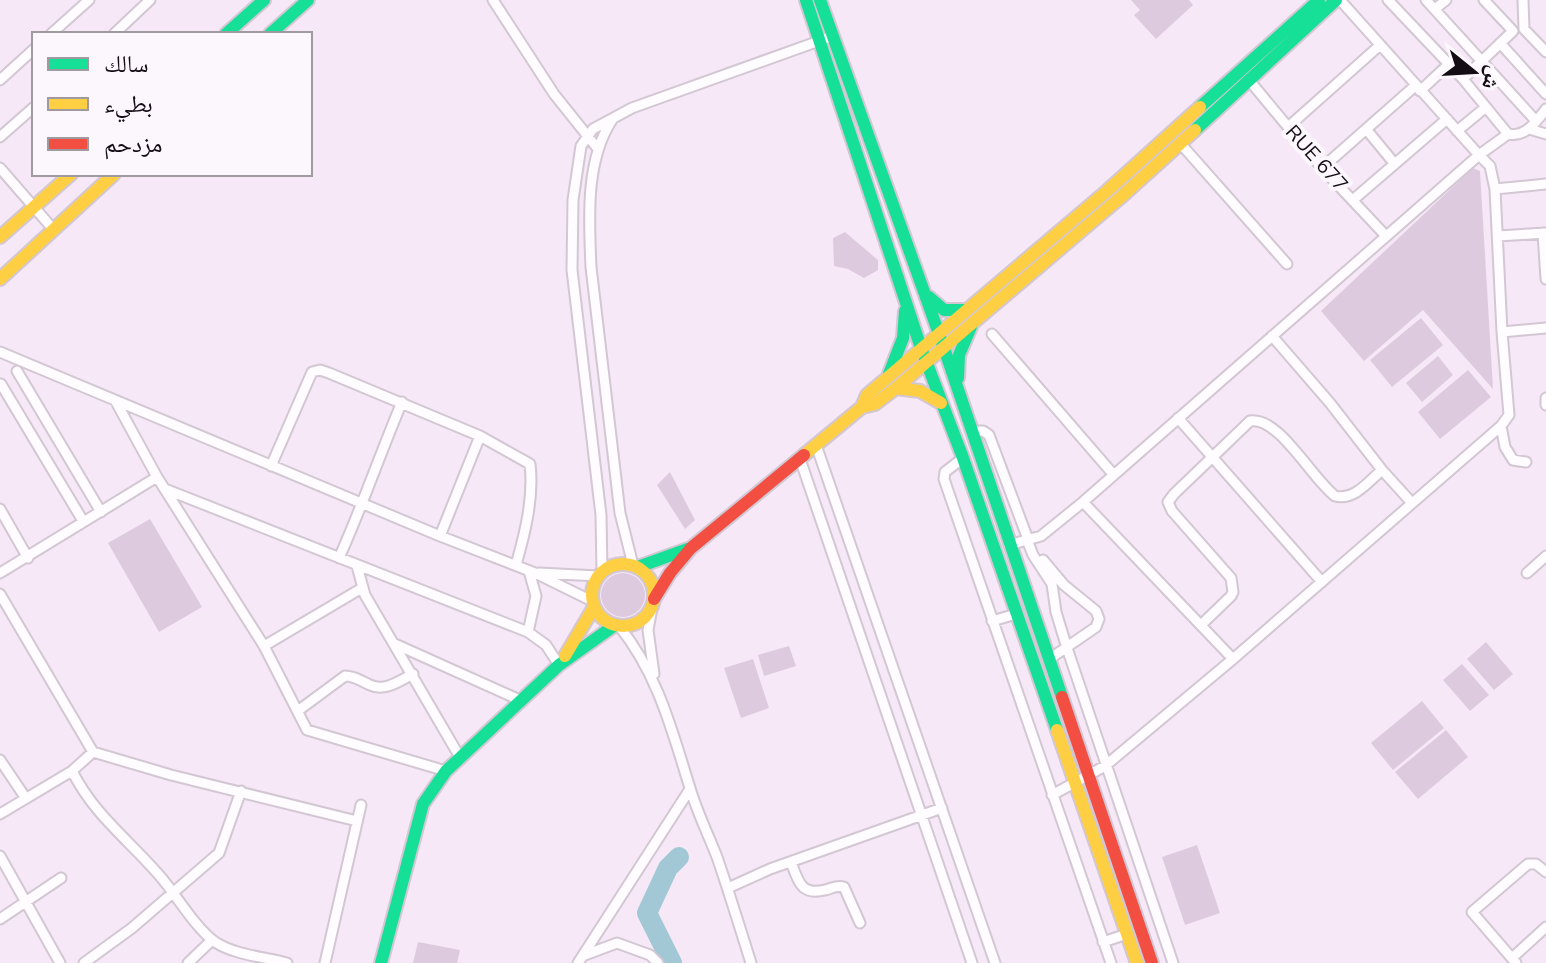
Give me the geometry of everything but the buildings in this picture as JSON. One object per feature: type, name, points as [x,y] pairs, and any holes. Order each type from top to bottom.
[{"type":"main road","points":[[228,32],[264,0]]},
{"type":"main road","points":[[272,32],[308,0]]},
{"type":"main road","points":[[806,0],[826,38],[939,333],[1152,963]]},
{"type":"main road","points":[[381,963],[423,804],[446,771],[559,665],[617,626],[638,622],[670,573],[691,548],[862,407],[867,395],[926,363],[944,348],[973,313],[1319,0]]},
{"type":"main road","points":[[892,383],[921,348],[939,333],[973,313],[1121,197],[1338,0]]},
{"type":"main road","points":[[822,1],[826,38],[905,300],[963,458],[1137,963]]},
{"type":"main road","points":[[0,237],[69,176]]},
{"type":"main road","points":[[0,279],[112,176]]},
{"type":"main road","points":[[924,292],[944,310],[973,313]]},
{"type":"main road","points":[[892,383],[903,338],[905,300]]},
{"type":"main road","points":[[959,396],[959,355],[973,313]]},
{"type":"main road","points":[[892,383],[930,394],[942,404]]},
{"type":"main road","points":[[559,665],[593,604],[594,584],[600,574],[617,564],[636,566],[691,548]]},
{"type":"main road","points":[[636,566],[651,581],[653,603]]},
{"type":"main road","points":[[593,604],[606,621],[617,626]]},
{"type":"street","points":[[54,32],[89,0]]},
{"type":"street","points":[[116,32],[150,0]]},
{"type":"street","points":[[493,0],[532,62],[598,149]]},
{"type":"street","points":[[1052,795],[1105,766],[1322,582],[1501,426],[1509,415],[1511,407],[1502,332],[1495,189],[1490,166],[1338,0]]},
{"type":"street","points":[[1388,0],[1463,79],[1508,134],[1515,135],[1532,125],[1546,109]]},
{"type":"street","points":[[1426,0],[1481,61],[1532,125],[1546,134]]},
{"type":"street","points":[[1435,9],[1446,0]]},
{"type":"street","points":[[1484,0],[1513,31],[1546,35]]},
{"type":"street","points":[[1523,0],[1528,33],[1546,52]]},
{"type":"street","points":[[1463,79],[1513,31]]},
{"type":"street","points":[[532,572],[600,574],[601,515],[574,297],[573,200],[578,156],[586,136],[602,123],[632,108],[826,38]]},
{"type":"street","points":[[1500,43],[1546,94]]},
{"type":"street","points":[[1288,127],[1379,46]]},
{"type":"street","points":[[0,80],[32,51]]},
{"type":"street","points":[[0,64],[10,71]]},
{"type":"street","points":[[1322,168],[1449,64]]},
{"type":"street","name":"RUE 677","points":[[1249,80],[1322,168],[1386,236]]},
{"type":"street","points":[[1457,131],[1486,107]]},
{"type":"street","points":[[0,137],[32,109]]},
{"type":"street","points":[[613,119],[598,149],[590,237],[593,293],[620,513],[636,566]]},
{"type":"street","points":[[1354,199],[1447,119]]},
{"type":"street","points":[[1366,129],[1394,163]]},
{"type":"street","points":[[1009,545],[1041,536],[1083,502],[1479,155],[1508,134]]},
{"type":"street","points":[[1180,143],[1287,264]]},
{"type":"street","points":[[0,168],[53,229]]},
{"type":"street","points":[[1495,189],[1546,184]]},
{"type":"street","points":[[1498,236],[1545,233],[1546,279]]},
{"type":"street","points":[[574,297],[593,293]]},
{"type":"street","points":[[1502,332],[1546,328]]},
{"type":"street","points":[[992,334],[1113,474]]},
{"type":"street","points":[[1272,336],[1412,503]]},
{"type":"street","points":[[0,352],[18,366],[115,400],[516,565],[593,604]]},
{"type":"street","points":[[18,366],[0,384],[83,521]]},
{"type":"street","points":[[18,366],[101,512]]},
{"type":"street","points":[[271,466],[312,372],[329,373],[402,402],[480,436],[530,464],[532,484],[516,565]]},
{"type":"street","points":[[1546,398],[1546,405]]},
{"type":"street","points":[[115,400],[157,477],[264,646],[299,710],[304,727],[446,771]]},
{"type":"street","points":[[339,558],[364,503],[369,479],[402,402]]},
{"type":"street","points":[[1178,418],[1322,582]]},
{"type":"street","points":[[1201,625],[1231,596],[1231,578],[1172,511],[1168,502],[1250,421],[1261,420],[1275,429],[1335,496],[1353,495],[1382,470]]},
{"type":"street","points":[[1501,426],[1502,440],[1508,454],[1513,460],[1526,462]]},
{"type":"street","points":[[971,431],[983,431],[989,435],[1033,555],[1052,584],[1067,648],[1173,963]]},
{"type":"street","points":[[440,536],[480,436]]},
{"type":"street","points":[[816,445],[995,963]]},
{"type":"street","points":[[963,458],[945,472],[944,479],[1111,963]]},
{"type":"street","points":[[800,459],[972,963]]},
{"type":"street","points":[[0,573],[157,477]]},
{"type":"street","points":[[165,489],[528,632],[546,645],[559,665]]},
{"type":"street","points":[[1083,502],[1233,659]]},
{"type":"street","points":[[0,509],[28,558]]},
{"type":"street","points":[[1027,540],[1068,588],[1096,611],[1099,619],[1096,627],[1048,660]]},
{"type":"street","points":[[1527,573],[1546,556]]},
{"type":"street","points":[[357,566],[362,588],[461,759]]},
{"type":"street","points":[[528,632],[536,596],[532,572]]},
{"type":"street","points":[[264,646],[362,588]]},
{"type":"street","points":[[1055,597],[1068,588]]},
{"type":"street","points":[[0,594],[93,752],[171,775],[357,821]]},
{"type":"street","points":[[653,603],[648,630],[656,685]]},
{"type":"street","points":[[992,621],[1016,614]]},
{"type":"street","points":[[617,626],[640,654],[656,685],[690,789],[728,888],[751,963]]},
{"type":"street","points":[[395,644],[522,701]]},
{"type":"street","points":[[299,710],[345,676],[386,688],[413,674]]},
{"type":"street","points":[[0,814],[72,771],[93,752]]},
{"type":"street","points":[[0,760],[25,797]]},
{"type":"street","points":[[72,771],[85,797],[98,813],[174,892],[212,940],[227,948],[287,963]]},
{"type":"street","points":[[580,960],[690,789]]},
{"type":"street","points":[[84,963],[124,935],[222,849],[241,791]]},
{"type":"street","points":[[325,963],[361,805]]},
{"type":"street","points":[[728,888],[942,808]]},
{"type":"street","points":[[1,859],[60,963]]},
{"type":"street","points":[[791,862],[800,886],[805,890],[814,892],[839,885],[844,887],[860,923]]},
{"type":"street","points":[[1546,872],[1536,864],[1528,864],[1472,912],[1514,960],[1546,927]]},
{"type":"street","points":[[0,919],[61,878]]},
{"type":"street","points":[[1103,942],[1127,934]]},
{"type":"street","points":[[188,963],[212,940]]},
{"type":"street","points":[[580,960],[617,943],[650,955],[658,963]]},
{"type":"shaded area","points":[[1131,0],[1189,0],[1193,5],[1156,39],[1134,15],[1140,10]]},
{"type":"shaded area","points":[[1473,168],[1480,171],[1493,389],[1423,310],[1364,361],[1321,311]]},
{"type":"shaded area","points":[[845,232],[878,260],[878,270],[864,278],[848,269],[834,266],[833,238]]},
{"type":"shaded area","points":[[1421,318],[1443,345],[1392,387],[1370,360]]},
{"type":"shaded area","points":[[1438,356],[1453,375],[1422,402],[1406,383]]},
{"type":"shaded area","points":[[1468,370],[1491,397],[1440,439],[1418,412]]},
{"type":"shaded area","points":[[670,472],[695,520],[685,529],[657,485]]},
{"type":"shaded area","points":[[150,519],[202,607],[159,632],[108,543]]},
{"type":"shaded area","points":[[623,573],[638,580],[645,595],[638,610],[623,617],[608,610],[601,595],[608,580]]},
{"type":"shaded area","points":[[1486,642],[1513,674],[1494,690],[1467,659]]},
{"type":"shaded area","points":[[789,646],[796,666],[764,676],[758,655]]},
{"type":"shaded area","points":[[753,659],[769,708],[741,718],[724,668]]},
{"type":"shaded area","points":[[1462,664],[1489,695],[1470,711],[1443,680]]},
{"type":"shaded area","points":[[1422,701],[1444,728],[1393,770],[1371,743]]},
{"type":"shaded area","points":[[1446,730],[1468,757],[1418,799],[1395,772]]},
{"type":"shaded area","points":[[1197,845],[1220,913],[1185,925],[1162,857]]},
{"type":"shaded area","points":[[418,942],[460,950],[457,963],[413,963]]},
{"type":"waterway","points":[[672,963],[647,913],[668,868],[679,857]]},
{"type":"traffic: fast","points":[[228,32],[264,0]]},
{"type":"traffic: fast","points":[[272,32],[308,0]]},
{"type":"traffic: fast","points":[[806,0],[921,348],[963,458],[1057,730]]},
{"type":"traffic: fast","points":[[820,0],[944,348],[1062,697]]},
{"type":"traffic: fast","points":[[1200,107],[1319,0]]},
{"type":"traffic: fast","points":[[1195,130],[1336,0]]},
{"type":"traffic: fast","points":[[929,297],[944,310],[964,310]]},
{"type":"traffic: fast","points":[[889,374],[903,338],[905,311]]},
{"type":"traffic: fast","points":[[958,378],[959,355],[971,327]]},
{"type":"traffic: fast","points":[[638,567],[688,549]]},
{"type":"traffic: fast","points":[[381,963],[423,804],[446,771],[559,665],[615,625]]},
{"type":"traffic: slow","points":[[804,455],[862,407],[867,395],[1107,191],[1200,107]]},
{"type":"traffic: slow","points":[[862,407],[875,404],[896,388],[1195,130]]},
{"type":"traffic: slow","points":[[0,237],[69,176]]},
{"type":"traffic: slow","points":[[0,279],[112,176]]},
{"type":"traffic: slow","points":[[896,388],[920,391],[941,403]]},
{"type":"traffic: slow","points":[[623,564],[635,566],[645,573],[652,583],[654,595],[652,607],[645,617],[635,624],[623,626],[611,624],[601,617],[594,607],[592,595],[594,583],[601,573],[611,566],[623,564]]},
{"type":"traffic: slow","points":[[565,656],[594,607]]},
{"type":"traffic: slow","points":[[1057,730],[1137,963]]},
{"type":"traffic: jam","points":[[654,599],[691,548],[804,455]]},
{"type":"traffic: jam","points":[[1062,697],[1152,963]]}]
